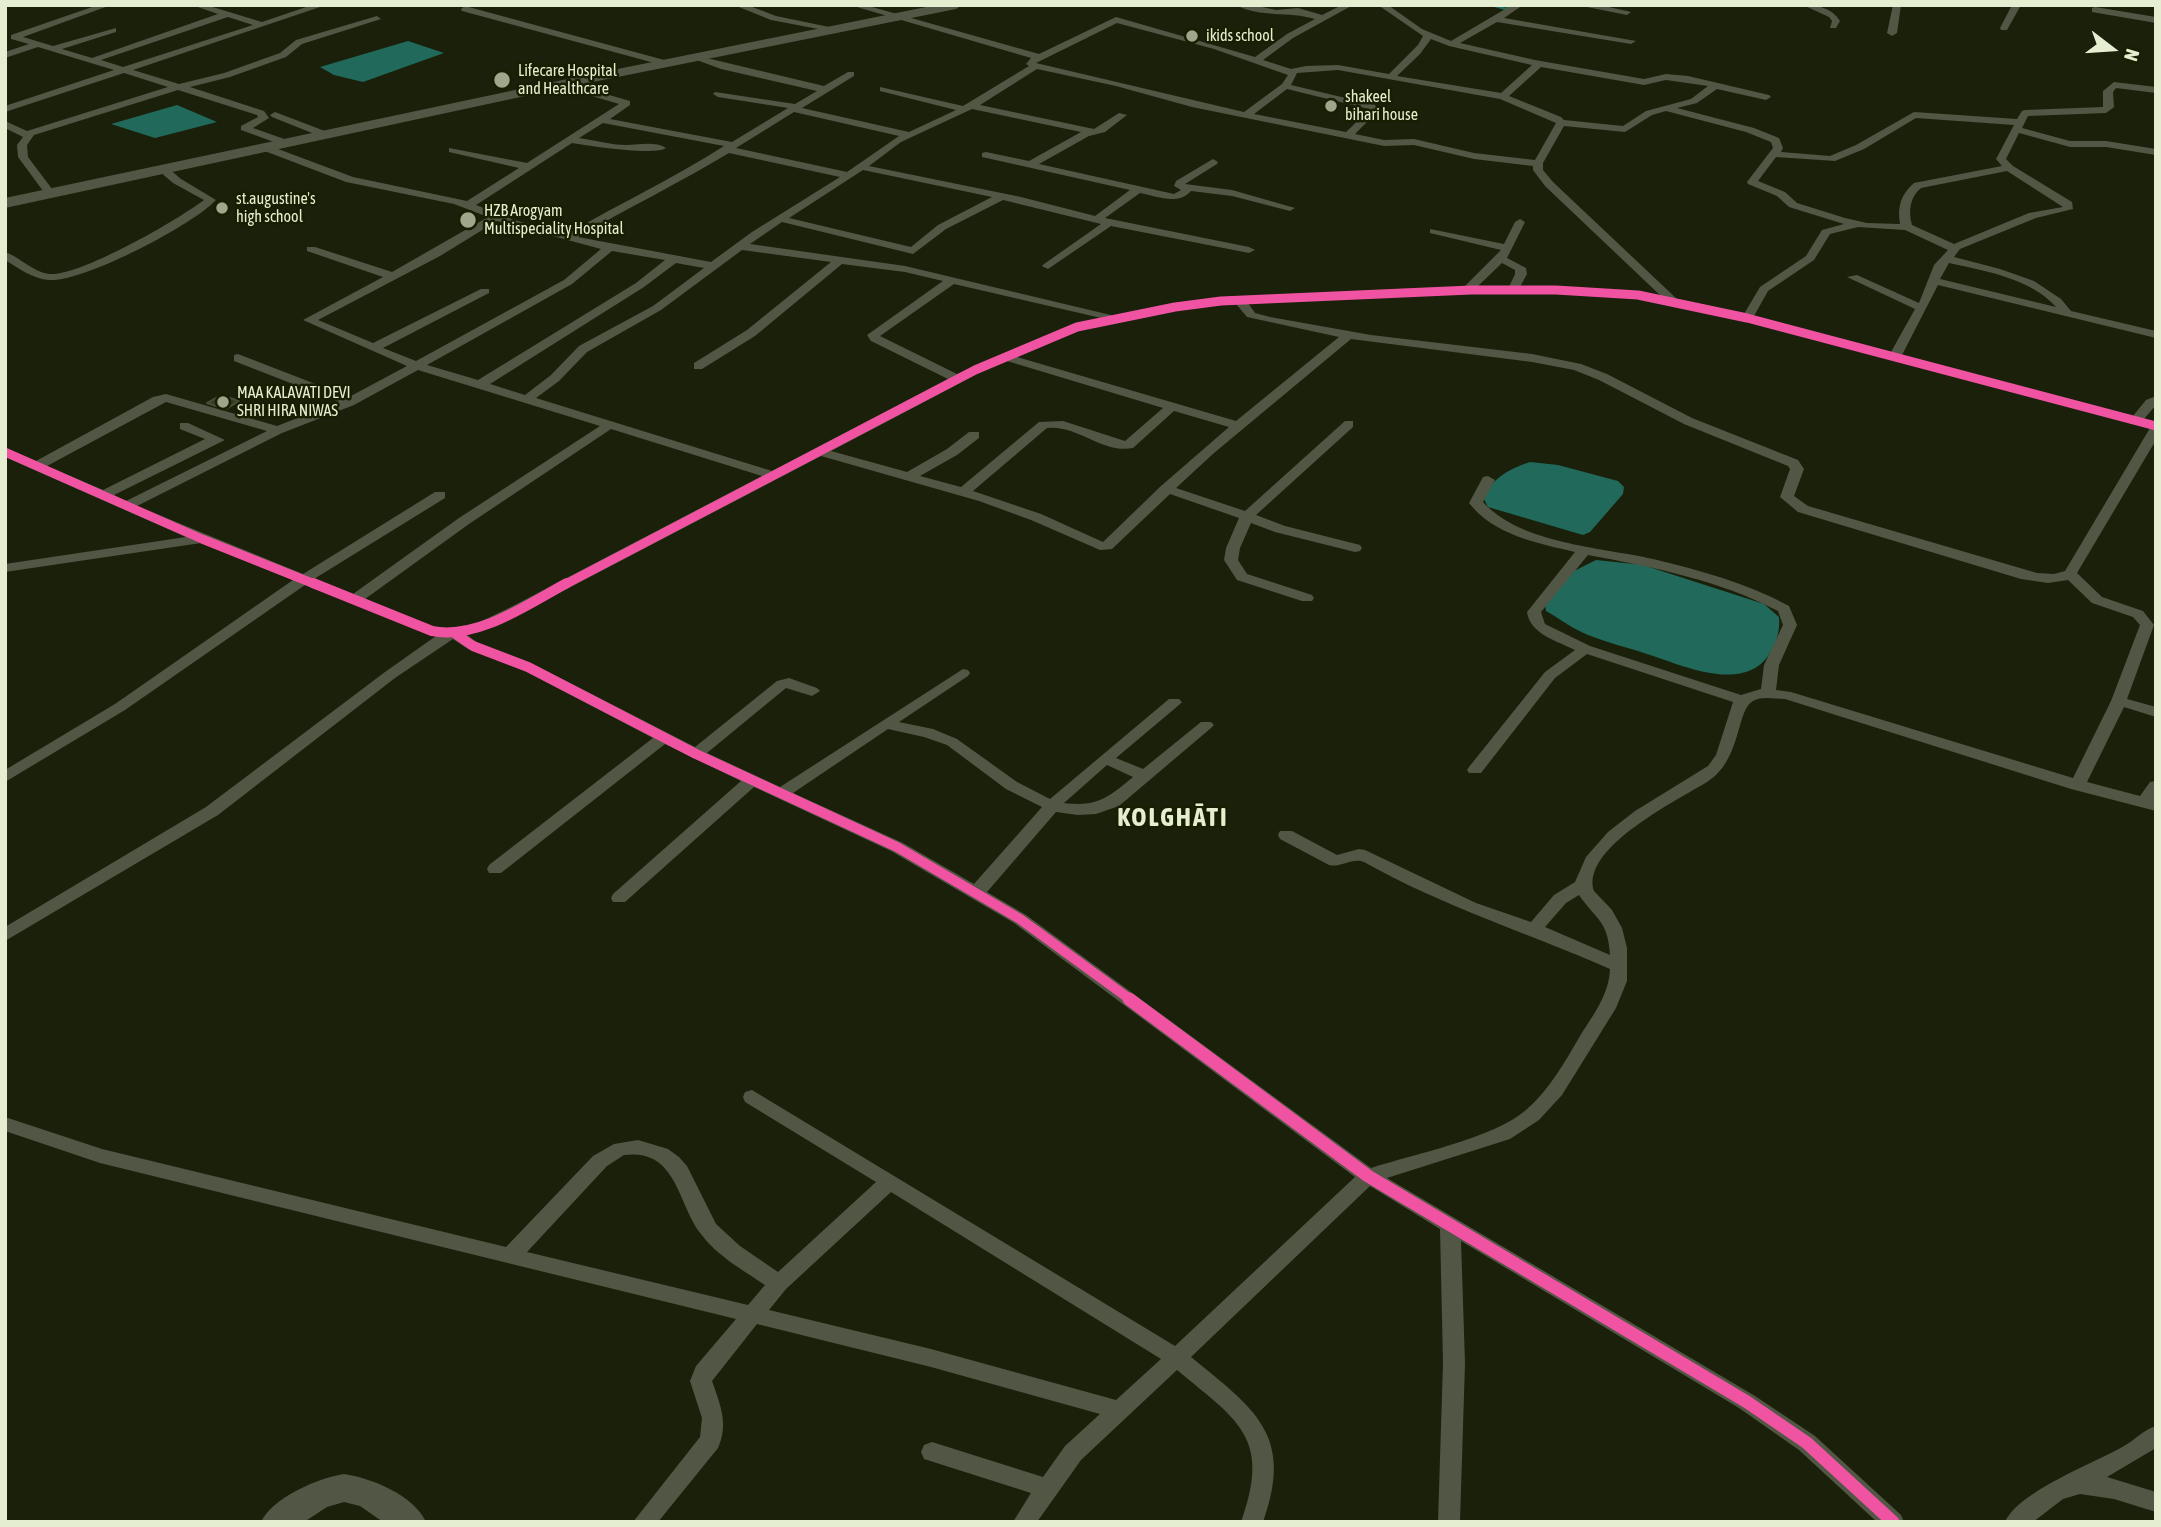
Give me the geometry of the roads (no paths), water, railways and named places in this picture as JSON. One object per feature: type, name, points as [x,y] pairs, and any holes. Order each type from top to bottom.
[{"type":"main road","points":[[5,203],[561,84],[956,5]]},
{"type":"main road","points":[[277,1522],[320,1492],[346,1486],[380,1500],[410,1522]]},
{"type":"street","points":[[107,5],[14,37],[174,88],[238,104],[261,113],[264,118],[245,128],[286,143]]},
{"type":"street","points":[[196,5],[263,24]]},
{"type":"street","points":[[5,109],[322,5]]},
{"type":"street","points":[[738,5],[774,18],[834,29]]},
{"type":"street","points":[[854,5],[1038,62],[1192,104],[1392,144],[1414,142],[1474,156],[1538,163]]},
{"type":"street","points":[[1240,5],[1281,13],[1298,11],[1323,18]]},
{"type":"street","points":[[1257,60],[1290,36],[1349,5]]},
{"type":"street","points":[[1382,5],[1428,35],[1452,44],[1644,82],[1670,77],[1766,97]]},
{"type":"street","points":[[1452,44],[1519,5]]},
{"type":"street","points":[[1581,5],[1627,12]]},
{"type":"street","points":[[1807,5],[1832,15],[1836,21],[1833,26]]},
{"type":"street","points":[[1892,33],[1896,5]]},
{"type":"street","points":[[2004,28],[2017,5]]},
{"type":"street","points":[[2088,22],[2096,8],[2156,20]]},
{"type":"street","points":[[464,9],[665,63]]},
{"type":"street","points":[[91,61],[225,15]]},
{"type":"street","points":[[5,124],[27,134],[174,88],[226,75],[283,55],[299,42],[377,19]]},
{"type":"street","points":[[528,398],[555,377],[583,349],[640,319],[740,246],[849,176],[905,135],[934,125],[968,107],[1038,62],[1117,19],[1290,72],[1309,66],[1331,66],[1503,96],[1514,103],[1553,116],[1561,123],[1625,129],[1649,113],[1694,101],[1716,85]]},
{"type":"street","points":[[1496,19],[1631,41]]},
{"type":"street","points":[[51,49],[113,30]]},
{"type":"street","points":[[1391,77],[1404,60],[1424,46],[1428,35]]},
{"type":"street","points":[[5,55],[37,45]]},
{"type":"street","points":[[697,57],[724,67],[823,89]]},
{"type":"street","points":[[1503,96],[1534,70],[1537,65],[1535,62]]},
{"type":"street","points":[[1246,115],[1285,86],[1293,75],[1290,72]]},
{"type":"street","points":[[568,238],[628,203],[673,182],[851,74]]},
{"type":"street","points":[[469,205],[627,103],[561,84]]},
{"type":"street","points":[[1747,318],[1764,289],[1810,258],[1826,232],[1857,225],[1907,227],[1954,248],[2033,215],[2068,209],[2068,204],[2009,167],[2001,159],[2018,125],[2028,112],[2106,110],[2109,107],[2108,91],[2114,85],[2156,90]]},
{"type":"street","points":[[1285,86],[1372,107],[1374,110],[1369,117],[1348,136]]},
{"type":"street","points":[[883,89],[1091,131],[1101,130],[1122,115]]},
{"type":"street","points":[[718,93],[905,135]]},
{"type":"street","points":[[1664,108],[1768,135],[1777,143],[1778,148],[1753,178],[1755,185],[1781,194],[1793,205],[1857,225]]},
{"type":"street","points":[[275,115],[326,135]]},
{"type":"street","points":[[1773,154],[1831,159],[1860,147],[1914,115],[2018,125],[2070,144],[2106,144],[2156,152]]},
{"type":"street","points":[[602,120],[849,176]]},
{"type":"street","points":[[1561,123],[1538,163],[1538,170],[1549,184],[1672,301]]},
{"type":"street","points":[[1030,165],[1091,131]]},
{"type":"street","points":[[27,134],[29,136],[22,145],[23,157],[50,193]]},
{"type":"street","points":[[572,140],[625,148],[661,148]]},
{"type":"street","points":[[266,148],[335,176],[469,205],[496,217],[568,238],[713,266]]},
{"type":"street","points":[[453,150],[529,167]]},
{"type":"street","points":[[986,155],[1177,197],[1188,188]]},
{"type":"street","points":[[1213,162],[1179,184],[1188,188],[1232,193],[1290,208]]},
{"type":"street","points":[[861,167],[1002,196],[1109,223],[1249,250]]},
{"type":"street","points":[[1907,227],[1904,222],[1906,200],[1912,188],[2009,167]]},
{"type":"street","points":[[5,255],[42,275],[58,277],[93,265],[143,241],[211,200],[177,181],[163,169]]},
{"type":"street","points":[[1097,219],[1137,190]]},
{"type":"street","points":[[781,219],[913,251],[942,227],[1002,196]]},
{"type":"street","points":[[496,217],[436,254],[309,320],[417,365],[772,475]]},
{"type":"street","points":[[1467,290],[1504,253],[1520,222]]},
{"type":"street","points":[[1048,266],[1109,223]]},
{"type":"street","points":[[1434,231],[1504,253],[1520,268],[1521,274],[1513,290]]},
{"type":"street","points":[[740,246],[841,259],[952,280],[1116,318]]},
{"type":"street","points":[[126,506],[278,430],[350,402],[568,282],[610,247]]},
{"type":"street","points":[[1896,355],[1922,308],[1938,269],[1955,252],[1954,248]]},
{"type":"street","points":[[310,249],[393,276]]},
{"type":"street","points":[[481,384],[640,285],[674,259]]},
{"type":"street","points":[[698,366],[751,333],[841,259]]},
{"type":"street","points":[[1947,259],[1994,271],[2028,284],[2055,298],[2067,313]]},
{"type":"street","points":[[1853,277],[1870,282],[1889,295],[1922,308]]},
{"type":"street","points":[[952,280],[873,335],[957,379]]},
{"type":"street","points":[[1935,281],[2156,335]]},
{"type":"street","points":[[5,935],[212,811],[390,675],[453,635],[514,611],[957,379],[1077,327],[1175,307],[1239,300],[1467,290],[1593,291],[1672,301],[1747,318],[1896,355],[2156,427],[2070,574],[2054,579],[2026,576],[1803,509],[1787,497],[1797,469],[1793,463],[1689,421],[1577,367],[1532,358],[1348,335],[1259,318],[1251,315],[1239,300]]},
{"type":"street","points":[[373,348],[485,291]]},
{"type":"street","points":[[818,451],[963,492],[1036,517],[1100,546],[1113,543],[1166,489],[1237,425],[1348,335]]},
{"type":"street","points":[[1006,357],[1237,425]]},
{"type":"street","points":[[237,358],[350,402]]},
{"type":"street","points":[[37,466],[157,400],[166,398],[278,430]]},
{"type":"street","points":[[2136,420],[2150,403],[2156,400]]},
{"type":"street","points":[[963,492],[1043,425],[1055,423],[1113,444],[1128,445],[1173,406]]},
{"type":"street","points":[[354,600],[464,521],[611,424]]},
{"type":"street","points":[[1307,598],[1253,582],[1236,570],[1231,560],[1233,548],[1247,516],[1349,424]]},
{"type":"street","points":[[184,426],[240,449]]},
{"type":"street","points":[[908,477],[974,435]]},
{"type":"street","points":[[102,495],[215,439]]},
{"type":"street","points":[[5,452],[202,539],[432,631],[453,635],[473,646],[528,667],[696,754],[897,848],[1020,919],[1258,1092],[1368,1176],[1747,1402],[1807,1443],[1893,1522]]},
{"type":"street","points":[[1488,480],[1476,503],[1486,516],[1506,527],[1584,550],[1652,563],[1752,595],[1784,609],[1790,625],[1769,667],[1766,677],[1769,692]]},
{"type":"street","points":[[1166,489],[1207,500],[1280,529],[1355,548]]},
{"type":"street","points":[[5,777],[120,707],[303,580],[440,495]]},
{"type":"street","points":[[5,568],[202,539]]},
{"type":"street","points":[[1584,550],[1534,612],[1540,627],[1585,649],[1742,700]]},
{"type":"street","points":[[2070,574],[2097,600],[2132,611],[2145,620],[2147,625],[2119,701],[2077,785]]},
{"type":"street","points":[[1475,770],[1550,675],[1585,649]]},
{"type":"street","points":[[781,793],[963,673]]},
{"type":"street","points":[[696,754],[782,684],[789,683],[812,691]]},
{"type":"street","points":[[1024,1522],[1045,1488],[1073,1453],[1297,1246],[1368,1176],[1393,1166],[1449,1153],[1521,1126],[1537,1112],[1566,1078],[1612,999],[1619,978],[1618,944],[1612,924],[1586,893],[1583,885],[1586,873],[1615,835],[1712,771],[1726,756],[1736,707],[1742,700],[1769,692],[1810,701],[2077,785],[2150,805],[2156,786]]},
{"type":"street","points":[[2119,701],[2156,712]]},
{"type":"street","points":[[976,893],[1051,806],[1174,702]]},
{"type":"street","points":[[885,724],[951,741],[1021,791],[1051,806],[1080,810],[1102,807],[1206,725]]},
{"type":"street","points":[[495,869],[664,737]]},
{"type":"street","points":[[1106,759],[1144,776]]},
{"type":"street","points":[[619,898],[752,780]]},
{"type":"street","points":[[1286,835],[1335,861],[1359,854],[1370,858],[1404,877],[1470,907],[1534,929],[1618,965]]},
{"type":"street","points":[[1534,929],[1560,900],[1583,885]]},
{"type":"street","points":[[752,1097],[1176,1357],[1229,1403],[1259,1438],[1264,1469],[1258,1507],[1252,1522]]},
{"type":"street","points":[[5,1124],[100,1156],[930,1358],[1119,1410]]},
{"type":"street","points":[[510,1256],[600,1160],[626,1147],[642,1148],[661,1153],[680,1168],[693,1204],[711,1232],[779,1283]]},
{"type":"street","points":[[644,1522],[710,1441],[715,1429],[713,1414],[701,1381],[704,1372],[779,1283],[890,1181]]},
{"type":"street","points":[[1449,1522],[1454,1363],[1450,1225]]},
{"type":"street","points":[[2015,1522],[2057,1491],[2072,1485],[2156,1435]]},
{"type":"street","points":[[932,1452],[1045,1488]]},
{"type":"street","points":[[2072,1485],[2123,1491],[2156,1502]]},
{"type":"water","points":[[408,41],[444,53],[363,82],[334,75],[320,67]]},
{"type":"water","points":[[177,105],[217,122],[155,138],[111,124]]},
{"type":"water","points":[[1530,462],[1558,465],[1618,481],[1624,487],[1623,494],[1590,532],[1583,535],[1488,507],[1484,499],[1496,480]]},
{"type":"water","points":[[1596,560],[1643,565],[1764,604],[1779,617],[1776,640],[1770,653],[1759,665],[1745,672],[1713,674],[1596,638],[1546,611],[1545,604],[1574,571]]},
{"type":"waterway","points":[[1492,5],[1506,9],[1511,5]]},
{"type":"place","name":"ikids school","points":[[1192,36]]},
{"type":"place","name":"Lifecare Hospital and Healthcare","points":[[502,80]]},
{"type":"place","name":"shakeel bihari house","points":[[1331,106]]},
{"type":"place","name":"st.augustine's high school","points":[[222,208]]},
{"type":"place","name":"HZB Arogyam Multispeciality Hospital","points":[[468,220]]},
{"type":"place","name":"MAA KALAVATI DEVI SHRI HIRA NIWAS","points":[[223,402]]},
{"type":"district","name":"KOLGHĀTI","points":[[1173,818]]}]
